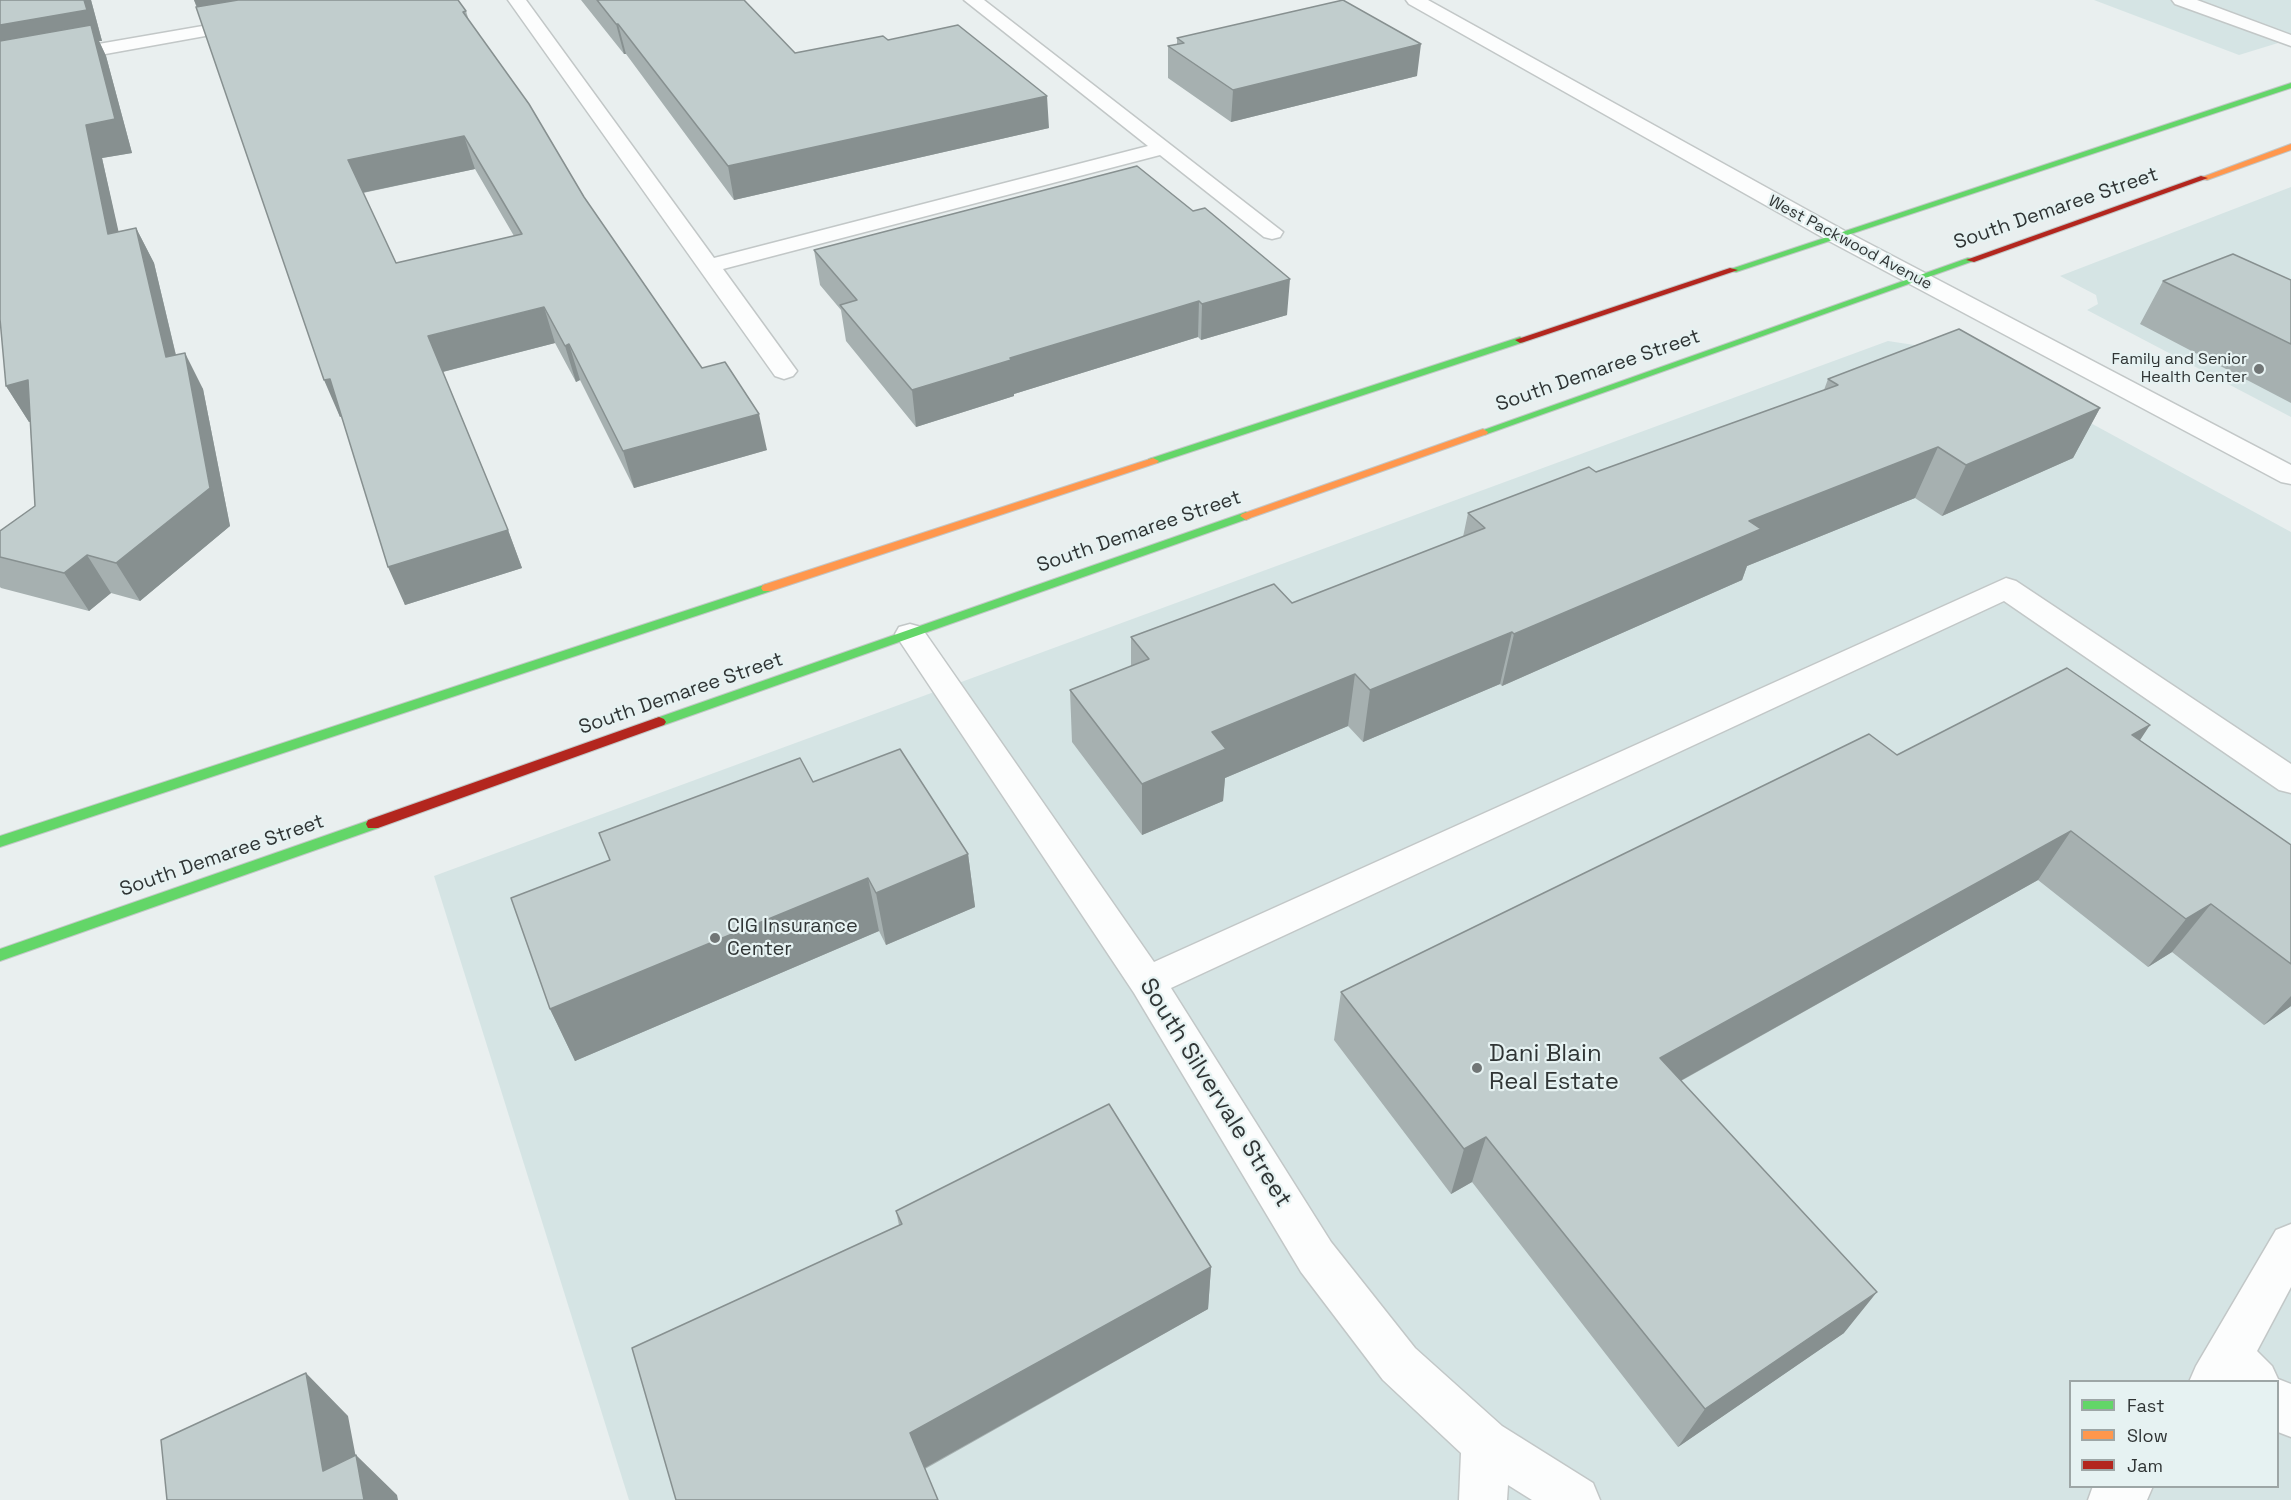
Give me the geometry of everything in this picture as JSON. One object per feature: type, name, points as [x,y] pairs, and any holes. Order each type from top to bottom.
[{"type":"main road","points":[[0,842],[2291,85]]},
{"type":"main road","name":"South Demaree Street","points":[[0,955],[2291,147]]},
{"type":"street","points":[[517,0],[784,371]]},
{"type":"street","name":"West Packwood Avenue","points":[[1415,0],[1837,236],[2291,476]]},
{"type":"street","points":[[2181,0],[2291,40]]},
{"type":"street","points":[[981,1],[1163,148],[1272,231]]},
{"type":"street","points":[[0,67],[268,19]]},
{"type":"street","points":[[709,266],[1163,148]]},
{"type":"street","points":[[1147,982],[2006,588],[2291,781]]},
{"type":"street","name":"South Silvervale Street","points":[[910,634],[1147,982],[1316,1257],[1399,1364],[1485,1443],[1576,1500]]},
{"type":"street","points":[[2233,1373],[2291,1244]]},
{"type":"street","points":[[2279,1404],[2291,1414]]},
{"type":"street","points":[[1483,1500],[1485,1443]]},
{"type":"street","points":[[2112,1500],[2127,1488]]},
{"type":"shaded area","points":[[2094,0],[2291,0],[2291,39],[2239,55]]},
{"type":"shaded area","points":[[2291,187],[2291,417],[2087,310],[2098,304],[2096,295],[2060,276]]},
{"type":"shaded area","points":[[1888,341],[1960,352],[2291,532],[2291,1500],[629,1500],[434,876]]},
{"type":"building","points":[[0,0],[84,0],[87,10],[0,25]]},
{"type":"building","points":[[238,0],[458,0],[466,11],[463,12],[529,104],[584,197],[702,368],[725,362],[759,414],[623,451],[569,344],[565,346],[544,307],[428,336],[508,530],[388,567],[330,379],[324,380],[196,7]],"holes":[[[464,136],[522,234],[396,263],[348,160]]]},
{"type":"building","points":[[597,0],[744,0],[795,53],[883,36],[888,40],[958,25],[1047,96],[728,166]]},
{"type":"building","points":[[1343,0],[1421,44],[1233,90],[1168,46],[1184,43],[1177,38]]},
{"type":"building","points":[[91,25],[115,119],[86,125],[108,234],[136,228],[166,357],[185,353],[210,488],[116,563],[87,555],[64,573],[0,557],[0,531],[35,506],[28,380],[6,386],[0,319],[0,41]]},
{"type":"building","points":[[1137,166],[1193,211],[1205,208],[1290,279],[1202,304],[1199,301],[912,390],[840,305],[857,300],[814,250]]},
{"type":"building","points":[[2233,254],[2291,280],[2291,344],[2163,281]]},
{"type":"building","points":[[1959,329],[2100,408],[1966,465],[1938,447],[1749,521],[1761,529],[1514,634],[1512,632],[1370,690],[1355,674],[1212,732],[1226,749],[1142,784],[1070,690],[1149,659],[1131,637],[1274,584],[1292,603],[1485,528],[1468,513],[1589,467],[1596,472],[1838,385],[1828,379]]},
{"type":"building","points":[[2067,668],[2150,725],[2132,735],[2291,845],[2291,964],[2211,904],[2186,919],[2071,831],[1660,1058],[1877,1292],[1705,1409],[1486,1137],[1464,1149],[1341,992],[1869,734],[1897,755]]},
{"type":"building","points":[[900,749],[968,854],[876,893],[868,878],[550,1009],[511,898],[610,860],[599,833],[800,758],[813,782]]},
{"type":"building","points":[[1109,1104],[1211,1267],[910,1433],[938,1500],[676,1500],[632,1348],[902,1224],[896,1211]]},
{"type":"building","points":[[306,1373],[323,1471],[356,1455],[364,1500],[167,1500],[161,1440]]},
{"type":"traffic: fast","points":[[1733,270],[2291,85]]},
{"type":"traffic: fast","points":[[1483,432],[1971,260]]},
{"type":"traffic: fast","points":[[1153,461],[1520,340]]},
{"type":"traffic: fast","points":[[659,722],[1246,516]]},
{"type":"traffic: fast","points":[[0,842],[767,588]]},
{"type":"traffic: fast","points":[[0,955],[373,824]]},
{"type":"traffic: slow","points":[[2204,178],[2291,147]]},
{"type":"traffic: slow","points":[[1246,516],[1483,432]]},
{"type":"traffic: slow","points":[[767,588],[1153,461]]},
{"type":"traffic: jam","points":[[1971,260],[2204,178]]},
{"type":"traffic: jam","points":[[1520,340],[1733,270]]},
{"type":"traffic: jam","points":[[373,824],[659,722]]},
{"type":"place","name":"Family and Senior Health Center","points":[[2259,369]]},
{"type":"place","name":"CIG Insurance Center","points":[[715,938]]},
{"type":"place","name":"Dani Blain Real Estate","points":[[1477,1068]]}]
